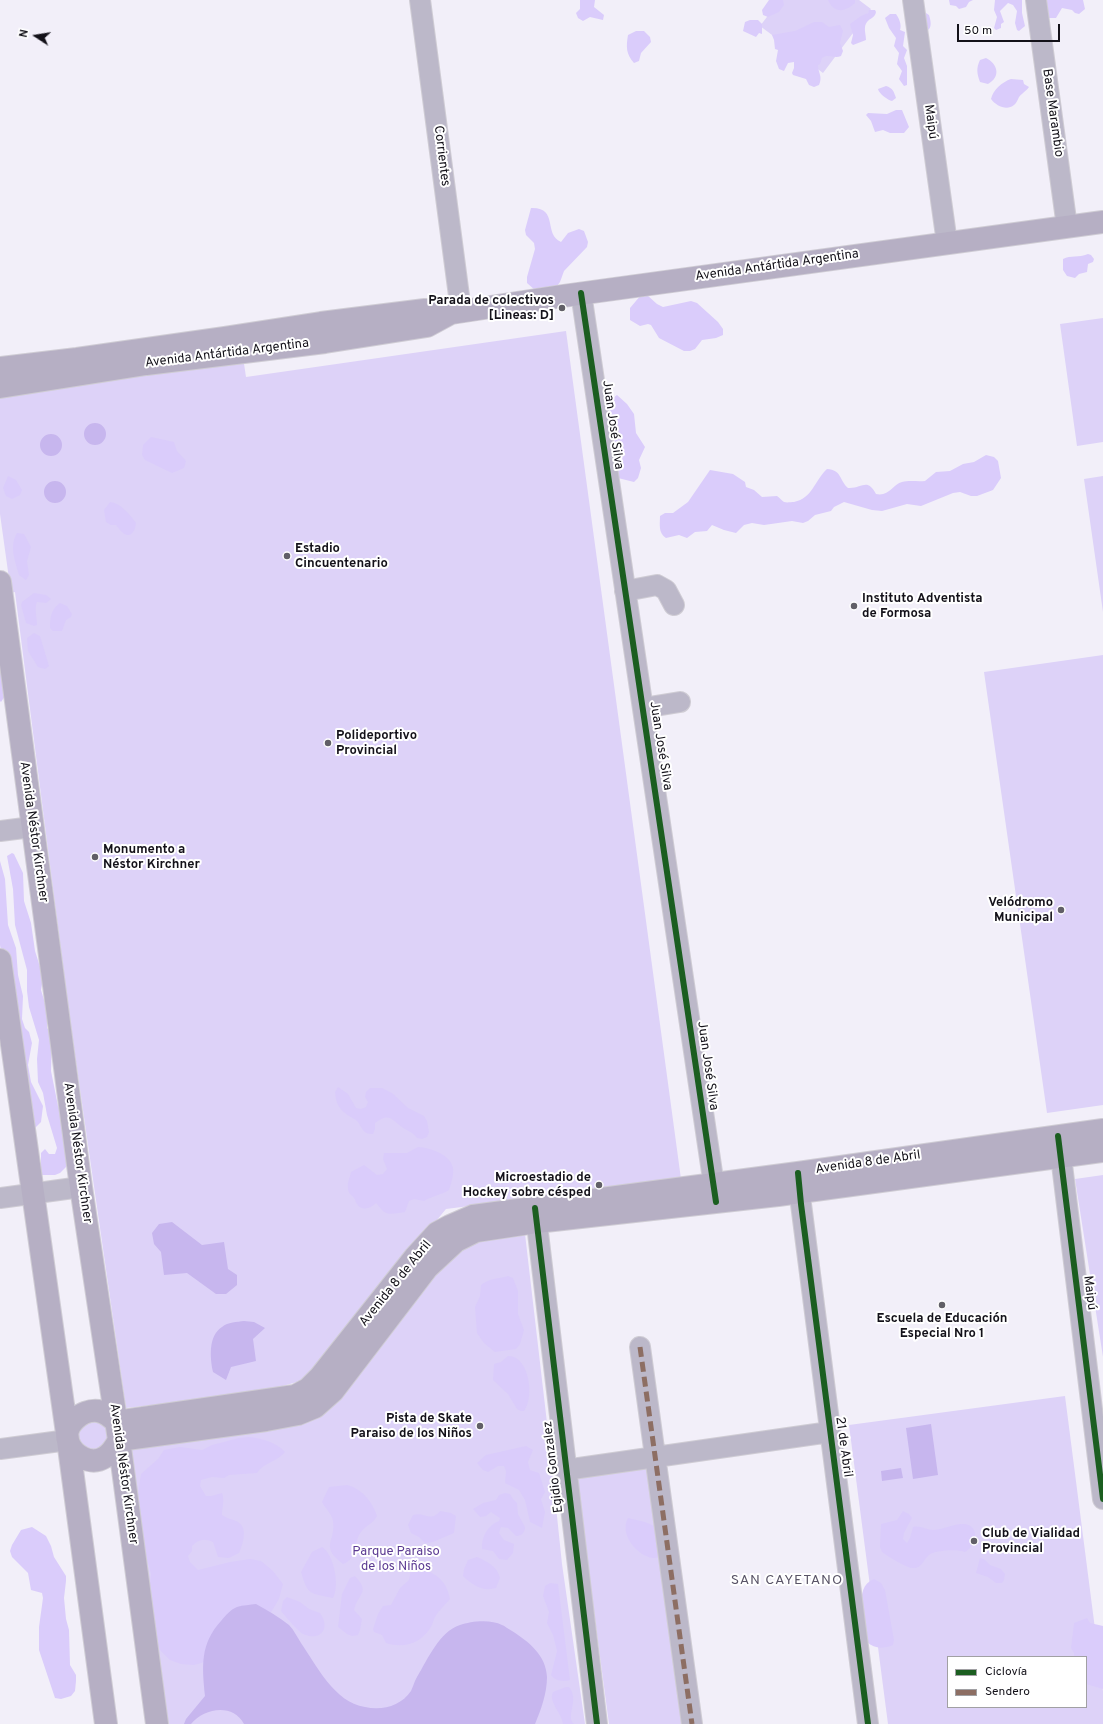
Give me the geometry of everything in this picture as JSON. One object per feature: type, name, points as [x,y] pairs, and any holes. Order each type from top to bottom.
[{"type":"main road","name":"Avenida Antártida Argentina","points":[[0,368],[77,359],[314,324],[425,310],[456,312],[581,293],[1103,222]]},
{"type":"main road","name":"Avenida Antártida Argentina","points":[[0,387],[146,364],[325,342],[428,326],[456,312]]},
{"type":"main road","name":"Avenida Néstor Kirchner","points":[[0,582],[81,1187],[117,1431],[157,1724]]},
{"type":"main road","points":[[0,960],[68,1440],[106,1724]]},
{"type":"main road","name":"Avenida 8 de Abril","points":[[799,1183],[1058,1136],[1103,1130]]},
{"type":"main road","name":"Avenida 8 de Abril","points":[[117,1431],[266,1420],[298,1414],[315,1407],[333,1391],[427,1268],[456,1241],[476,1231],[535,1215],[799,1183],[1061,1158],[1103,1151]]},
{"type":"main road","points":[[86,1411],[98,1411],[107,1414],[117,1431],[113,1450],[105,1457],[95,1461],[82,1458],[74,1451],[68,1440],[70,1426],[76,1417],[86,1411]]},
{"type":"street","name":"Corrientes","points":[[420,0],[456,312]]},
{"type":"street","name":"Maipú","points":[[912,0],[947,243]]},
{"type":"street","name":"Base Marambio","points":[[1036,0],[1067,227]]},
{"type":"street","name":"Juan José Silva","points":[[581,293],[715,1194]]},
{"type":"street","points":[[625,591],[657,585],[666,590],[674,605]]},
{"type":"street","points":[[643,708],[680,702]]},
{"type":"street","points":[[0,831],[32,827]]},
{"type":"street","name":"Maipú","points":[[1058,1136],[1103,1499]]},
{"type":"street","name":"21 de Abril","points":[[799,1183],[868,1724]]},
{"type":"street","points":[[0,1198],[81,1187]]},
{"type":"street","name":"Egidio Gonzalez","points":[[535,1215],[597,1724]]},
{"type":"street","points":[[640,1347],[692,1724]]},
{"type":"street","points":[[565,1470],[830,1432]]},
{"type":"street","points":[[0,1449],[68,1440]]},
{"type":"green space","points":[[780,0],[859,0],[871,9],[823,73],[760,26]]},
{"type":"green space","points":[[1103,318],[1103,442],[1077,446],[1060,324]]},
{"type":"green space","name":"Polideportivo Provincial","points":[[566,331],[681,1179],[446,1209],[304,1380],[258,1393],[126,1408],[69,1013],[15,592],[11,593],[0,514],[0,395],[243,357],[246,377]]},
{"type":"green space","points":[[1103,476],[1103,612],[1084,479]]},
{"type":"green space","name":"Velódromo Municipal","points":[[1103,655],[1103,1105],[1047,1113],[984,672]]},
{"type":"green space","points":[[1103,1175],[1103,1357],[1075,1179]]},
{"type":"green space","name":"Parque Paraiso de los Niños","points":[[525,1234],[562,1564],[585,1724],[167,1724],[129,1448],[301,1423],[434,1273],[459,1252],[478,1240]]},
{"type":"green space","name":"Club de Vialidad Provincial","points":[[1065,1396],[1103,1691],[1103,1724],[888,1724],[849,1425]]},
{"type":"green space","points":[[97,1418],[111,1429],[104,1452],[76,1445],[76,1426]]},
{"type":"green space","points":[[652,1466],[685,1724],[609,1724],[576,1477]]},
{"type":"shaded area","points":[[580,0],[595,0],[594,7],[604,15],[603,20],[590,17],[583,21],[578,18],[576,13],[580,9]]},
{"type":"shaded area","points":[[769,0],[783,0],[784,5],[779,12],[768,17],[763,15],[762,10]]},
{"type":"shaded area","points":[[828,0],[855,0],[855,3],[844,10],[840,10],[833,8]]},
{"type":"shaded area","points":[[949,0],[973,0],[969,2],[966,7],[959,9],[956,6],[950,5]]},
{"type":"shaded area","points":[[995,0],[1022,0],[1022,13],[1025,26],[1019,31],[1017,30],[1015,23],[1017,11],[1013,5],[1008,3],[1000,11],[1004,22],[1001,24],[1001,28],[996,30],[994,28],[997,17],[994,10]]},
{"type":"shaded area","points":[[1041,0],[1083,0],[1085,9],[1079,14],[1072,10],[1062,8],[1056,18],[1049,18]]},
{"type":"shaded area","points":[[920,9],[929,15],[931,25],[927,31],[924,31]]},
{"type":"shaded area","points":[[869,10],[875,10],[876,12],[875,16],[866,24],[866,40],[853,45],[851,43],[853,35],[850,24],[868,13]]},
{"type":"shaded area","points":[[890,14],[896,14],[901,26],[900,30],[905,32],[903,46],[907,50],[904,58],[907,66],[907,85],[904,86],[899,79],[902,71],[897,64],[899,53],[894,46],[896,38],[889,28],[885,18]]},
{"type":"shaded area","points":[[750,20],[758,20],[762,24],[762,34],[759,33],[756,37],[743,31],[745,22]]},
{"type":"shaded area","points":[[814,22],[822,22],[829,27],[840,25],[843,31],[840,43],[843,51],[841,56],[827,56],[822,58],[820,64],[818,65],[820,82],[819,85],[814,87],[809,85],[806,79],[793,75],[794,62],[788,63],[784,71],[779,69],[776,61],[778,50],[775,49],[772,35],[795,31]]},
{"type":"shaded area","points":[[636,31],[644,31],[650,37],[651,42],[641,53],[639,61],[634,63],[628,53],[627,43],[628,35]]},
{"type":"shaded area","points":[[986,58],[993,64],[996,71],[995,78],[988,84],[980,82],[977,71],[980,60]]},
{"type":"shaded area","points":[[1011,79],[1023,80],[1024,84],[1029,87],[1014,105],[1005,108],[999,106],[991,99],[998,87]]},
{"type":"shaded area","points":[[886,86],[892,89],[895,94],[896,98],[892,101],[880,93],[878,89]]},
{"type":"shaded area","points":[[896,110],[902,110],[909,127],[904,133],[890,133],[883,130],[875,132],[871,121],[866,115],[868,113],[887,114]]},
{"type":"shaded area","points":[[531,208],[540,209],[545,212],[548,216],[553,233],[561,242],[568,233],[579,229],[584,231],[588,242],[587,247],[564,271],[560,282],[553,291],[536,291],[527,283],[527,277],[535,249],[534,243],[526,235],[525,230]]},
{"type":"shaded area","points":[[1088,254],[1094,259],[1093,262],[1088,264],[1087,272],[1079,274],[1075,278],[1067,276],[1063,270],[1063,259]]},
{"type":"shaded area","points":[[641,295],[647,295],[663,307],[691,301],[697,303],[718,322],[723,329],[723,335],[716,338],[702,340],[695,349],[684,351],[659,338],[651,325],[648,324],[640,326],[630,320],[630,308]]},
{"type":"shaded area","points":[[617,395],[627,404],[634,414],[636,433],[645,447],[639,460],[641,468],[638,478],[634,482],[618,478],[608,450],[613,435],[608,429],[605,404]]},
{"type":"shaded area","points":[[95,423],[103,426],[106,434],[103,442],[95,445],[87,442],[84,434],[87,426]]},
{"type":"shaded area","points":[[47,434],[55,434],[62,441],[62,449],[55,456],[47,456],[40,449],[40,441]]},
{"type":"shaded area","points":[[151,437],[174,442],[177,451],[186,461],[184,468],[172,473],[145,460],[142,455],[143,445]]},
{"type":"shaded area","points":[[986,455],[994,457],[998,461],[1001,478],[993,490],[977,496],[971,496],[960,492],[953,493],[921,506],[907,504],[882,511],[872,510],[844,502],[834,507],[831,511],[815,515],[803,523],[792,521],[764,525],[752,523],[744,525],[736,533],[712,525],[707,531],[695,532],[687,538],[679,535],[666,538],[663,536],[661,531],[660,516],[665,513],[673,513],[688,502],[710,470],[733,474],[745,482],[746,487],[754,490],[762,497],[777,496],[784,502],[794,502],[805,497],[809,493],[827,469],[838,473],[848,488],[867,485],[873,489],[876,494],[884,494],[899,483],[908,481],[925,481],[936,472],[950,471],[963,464],[974,462]]},
{"type":"shaded area","points":[[8,476],[16,480],[22,490],[20,495],[12,499],[6,496],[3,488]]},
{"type":"shaded area","points":[[51,481],[59,481],[66,488],[66,496],[59,503],[51,503],[44,496],[44,488]]},
{"type":"shaded area","points":[[110,502],[121,507],[136,523],[134,531],[130,535],[126,535],[116,525],[111,525],[106,522],[104,510]]},
{"type":"shaded area","points":[[17,533],[24,534],[31,547],[27,561],[29,575],[26,580],[19,575],[14,559],[13,543]]},
{"type":"shaded area","points":[[34,593],[46,595],[51,599],[46,603],[37,602],[37,625],[34,626],[26,623],[21,605],[22,602]]},
{"type":"shaded area","points":[[60,603],[67,606],[72,614],[71,617],[66,620],[62,631],[53,631],[50,628],[51,617],[53,611]]},
{"type":"shaded area","points":[[34,633],[40,636],[49,666],[45,669],[38,667],[28,651],[27,638]]},
{"type":"shaded area","points":[[0,649],[5,696],[1,702],[0,701]]},
{"type":"shaded area","points":[[12,853],[14,854],[23,873],[24,901],[31,923],[35,951],[43,979],[41,990],[47,1010],[47,1028],[52,1033],[51,1071],[58,1106],[65,1121],[69,1159],[66,1167],[60,1173],[55,1175],[41,1175],[41,1153],[45,1149],[49,1154],[55,1154],[57,1148],[47,1115],[43,1093],[38,1082],[37,1059],[39,1040],[29,1007],[27,970],[15,925],[13,889],[7,856]]},
{"type":"shaded area","points":[[0,861],[5,879],[8,925],[16,948],[18,975],[23,996],[22,1019],[25,1028],[29,1032],[32,1043],[28,1065],[31,1082],[43,1106],[41,1122],[33,1130],[0,945]]},
{"type":"shaded area","points":[[338,1087],[348,1094],[356,1108],[361,1109],[366,1107],[368,1102],[365,1097],[366,1092],[370,1088],[382,1088],[392,1093],[408,1108],[424,1116],[427,1121],[429,1132],[427,1137],[422,1139],[417,1138],[392,1119],[387,1117],[375,1123],[373,1134],[367,1133],[357,1121],[340,1108],[336,1100],[335,1092]]},
{"type":"shaded area","points":[[418,1147],[434,1150],[444,1155],[451,1163],[453,1174],[449,1190],[424,1201],[414,1199],[409,1201],[405,1212],[393,1214],[385,1213],[376,1203],[364,1209],[356,1203],[348,1190],[351,1172],[364,1165],[377,1175],[383,1174],[387,1169],[383,1159],[384,1153],[407,1153]]},
{"type":"shaded area","points":[[172,1222],[202,1245],[224,1242],[228,1269],[237,1275],[237,1285],[226,1294],[216,1294],[187,1273],[164,1275],[161,1252],[154,1244],[152,1233],[159,1224]]},
{"type":"shaded area","points":[[508,1276],[513,1278],[518,1291],[518,1314],[524,1330],[520,1344],[516,1349],[495,1352],[484,1343],[477,1333],[475,1307],[480,1296],[481,1285],[491,1280]]},
{"type":"shaded area","points":[[244,1321],[254,1322],[265,1328],[253,1339],[256,1361],[231,1367],[226,1380],[213,1372],[211,1360],[212,1342],[217,1331],[224,1325]]},
{"type":"shaded area","points":[[508,1356],[521,1362],[528,1378],[529,1396],[524,1411],[517,1409],[508,1394],[493,1380],[494,1364],[501,1362]]},
{"type":"shaded area","points":[[931,1424],[938,1475],[913,1479],[906,1428]]},
{"type":"shaded area","points":[[250,1437],[269,1442],[278,1446],[285,1452],[278,1458],[263,1466],[257,1473],[229,1475],[224,1478],[212,1477],[201,1480],[200,1486],[206,1496],[222,1493],[222,1515],[238,1522],[243,1528],[244,1536],[239,1553],[229,1558],[218,1557],[213,1542],[204,1540],[197,1542],[192,1546],[192,1551],[188,1556],[190,1562],[198,1570],[230,1562],[250,1559],[261,1561],[273,1571],[283,1584],[279,1599],[270,1614],[208,1661],[194,1665],[181,1664],[170,1660],[157,1645],[148,1601],[151,1574],[135,1514],[141,1474],[158,1459],[164,1450],[180,1447],[202,1450],[212,1445],[239,1438]]},
{"type":"shaded area","points":[[526,1446],[533,1450],[528,1462],[530,1470],[539,1473],[545,1492],[541,1499],[545,1512],[542,1528],[530,1522],[525,1500],[519,1490],[505,1483],[506,1471],[504,1466],[498,1466],[488,1472],[483,1470],[477,1463],[486,1455]]},
{"type":"shaded area","points":[[901,1468],[903,1478],[882,1481],[881,1471]]},
{"type":"shaded area","points":[[347,1485],[357,1489],[366,1496],[373,1506],[377,1516],[374,1521],[361,1532],[351,1558],[348,1562],[343,1564],[336,1558],[330,1548],[333,1521],[322,1502],[329,1487]]},
{"type":"shaded area","points":[[505,1493],[510,1494],[517,1503],[518,1514],[525,1527],[523,1533],[516,1536],[508,1528],[501,1527],[499,1533],[504,1540],[514,1544],[513,1553],[507,1560],[499,1559],[493,1551],[482,1549],[486,1532],[492,1525],[499,1521],[500,1518],[491,1512],[486,1516],[480,1517],[473,1509],[483,1503],[496,1500],[499,1495]]},
{"type":"shaded area","points":[[440,1511],[451,1513],[456,1516],[454,1533],[433,1542],[425,1543],[419,1537],[411,1533],[408,1525],[413,1515],[421,1514],[433,1516]]},
{"type":"shaded area","points":[[903,1511],[909,1514],[912,1518],[904,1533],[903,1539],[907,1543],[913,1527],[934,1530],[953,1525],[965,1524],[970,1526],[975,1533],[972,1546],[965,1552],[952,1550],[932,1553],[922,1564],[915,1568],[906,1566],[892,1559],[882,1552],[880,1547],[881,1524],[897,1520]]},
{"type":"shaded area","points":[[628,1518],[645,1522],[663,1530],[666,1555],[653,1558],[636,1549],[631,1543],[626,1531]]},
{"type":"shaded area","points":[[32,1527],[46,1536],[54,1557],[66,1576],[64,1598],[66,1619],[69,1630],[70,1665],[76,1675],[76,1681],[75,1691],[71,1696],[61,1699],[55,1698],[39,1650],[39,1627],[43,1598],[42,1593],[31,1590],[28,1573],[12,1557],[10,1551],[21,1530]]},
{"type":"shaded area","points":[[322,1547],[330,1556],[335,1571],[336,1586],[333,1598],[311,1592],[306,1585],[301,1572],[312,1552]]},
{"type":"shaded area","points":[[477,1557],[497,1570],[500,1578],[496,1588],[487,1589],[478,1587],[463,1576],[468,1560]]},
{"type":"shaded area","points":[[980,1558],[984,1559],[990,1565],[1001,1569],[1005,1574],[1002,1583],[996,1583],[988,1577],[976,1573]]},
{"type":"shaded area","points":[[423,1568],[444,1583],[450,1599],[437,1614],[432,1625],[424,1636],[406,1645],[393,1645],[386,1643],[382,1635],[374,1632],[373,1629],[378,1614],[383,1606],[391,1605],[400,1588],[409,1580],[411,1569]]},
{"type":"shaded area","points":[[355,1576],[360,1582],[363,1590],[354,1610],[362,1619],[358,1635],[352,1636],[338,1627],[342,1594],[350,1578]]},
{"type":"shaded area","points":[[874,1579],[881,1583],[885,1590],[894,1640],[893,1645],[879,1648],[867,1642],[862,1607],[863,1590],[867,1584]]},
{"type":"shaded area","points":[[550,1583],[558,1584],[570,1680],[568,1681],[557,1680],[551,1675],[557,1651],[553,1635],[547,1623],[549,1612],[543,1596],[545,1586]]},
{"type":"shaded area","points":[[287,1597],[320,1613],[325,1624],[319,1635],[309,1636],[303,1634],[281,1611],[283,1601]]},
{"type":"shaded area","points":[[256,1604],[289,1625],[320,1672],[335,1691],[354,1704],[371,1708],[384,1708],[397,1704],[407,1696],[430,1654],[440,1640],[453,1629],[460,1625],[481,1621],[503,1625],[536,1650],[544,1662],[547,1683],[545,1695],[535,1724],[244,1724],[239,1717],[233,1713],[218,1710],[203,1714],[191,1724],[184,1724],[186,1719],[205,1696],[203,1665],[209,1638],[230,1611],[237,1607]]},
{"type":"shaded area","points":[[1087,1618],[1090,1623],[1103,1626],[1103,1689],[1087,1684],[1087,1656],[1074,1656],[1071,1648],[1074,1623]]},
{"type":"shaded area","points":[[569,1687],[572,1692],[573,1702],[571,1717],[574,1724],[563,1724],[552,1700],[553,1692]]},
{"type":"marked path","points":[[640,1347],[692,1724]]},
{"type":"cycle path","points":[[581,293],[716,1202]]},
{"type":"cycle path","points":[[1058,1136],[1103,1499]]},
{"type":"cycle path","points":[[798,1173],[868,1724]]},
{"type":"cycle path","points":[[535,1208],[597,1724]]},
{"type":"place","name":"Parada de colectivos [Lineas: D]","points":[[562,308]]},
{"type":"place","name":"Estadio Cincuentenario","points":[[287,556]]},
{"type":"place","name":"Instituto Adventista de Formosa","points":[[854,606]]},
{"type":"place","name":"Polideportivo Provincial","points":[[328,743]]},
{"type":"place","name":"Monumento a Néstor Kirchner","points":[[95,857]]},
{"type":"place","name":"Velódromo Municipal","points":[[1061,910]]},
{"type":"place","name":"Microestadio de Hockey sobre césped","points":[[599,1185]]},
{"type":"place","name":"Escuela de Educación Especial Nro 1","points":[[942,1305]]},
{"type":"place","name":"Pista de Skate Paraiso de los Niños","points":[[480,1426]]},
{"type":"place","name":"Club de Vialidad Provincial","points":[[974,1541]]},
{"type":"district","name":"SAN CAYETANO","points":[[787,1581]]}]
